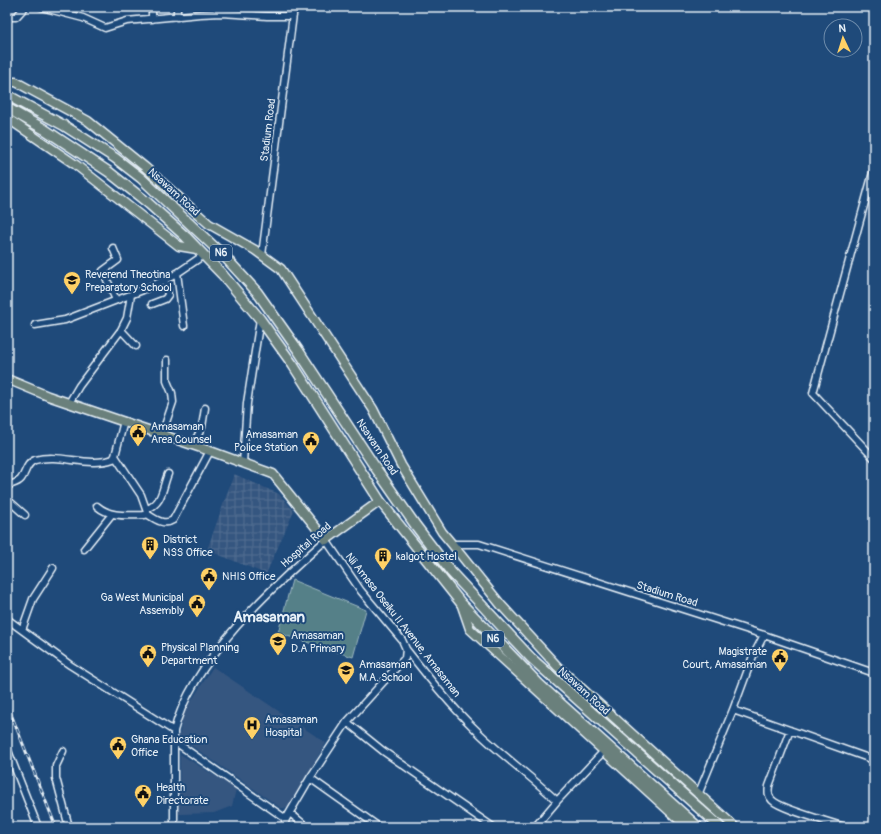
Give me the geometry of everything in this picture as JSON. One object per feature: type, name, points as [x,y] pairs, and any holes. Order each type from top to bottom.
[{"type":"highway","name":"Nsawam Road","points":[[7,95],[63,125],[115,158],[168,202],[224,256],[257,292],[298,350],[416,526],[451,572],[501,628],[536,663],[720,827]]},
{"type":"highway","name":"N6","points":[[7,108],[44,129],[109,172],[148,203],[200,252],[260,319],[293,365],[380,501],[461,604],[539,684],[698,827]]},
{"type":"main road","points":[[7,82],[16,82],[88,121],[146,168],[209,224],[262,255],[281,269],[373,409],[401,465],[442,532],[501,605],[557,666],[735,827]]},
{"type":"main road","points":[[7,118],[76,165],[179,246],[200,252]]},
{"type":"main road","points":[[7,379],[69,403],[210,450],[273,474],[326,540]]},
{"type":"main road","name":"Hospital Road","points":[[326,540],[380,501]]},
{"type":"main road","points":[[461,604],[470,630],[687,827]]},
{"type":"street","points":[[7,17],[16,17],[25,7]]},
{"type":"street","points":[[41,7],[83,18],[105,28],[127,21],[221,13],[293,16]]},
{"type":"street","points":[[152,7],[152,20]]},
{"type":"street","points":[[177,7],[177,17]]},
{"type":"street","name":"Stadium Road","points":[[262,255],[294,7]]},
{"type":"street","points":[[874,170],[813,393],[874,458]]},
{"type":"street","points":[[113,248],[118,260],[103,271],[116,300]]},
{"type":"street","points":[[35,326],[66,320],[131,295],[177,273],[200,252]]},
{"type":"street","points":[[177,273],[184,326]]},
{"type":"street","points":[[152,304],[165,299],[168,295],[165,279]]},
{"type":"street","points":[[69,403],[79,386],[121,330],[127,318],[131,295]]},
{"type":"street","points":[[243,462],[247,402],[260,319]]},
{"type":"street","points":[[121,330],[136,346]]},
{"type":"street","points":[[162,434],[173,402],[172,393],[167,381],[167,360]]},
{"type":"street","points":[[194,445],[202,427],[205,408]]},
{"type":"street","points":[[9,484],[20,481],[28,465],[33,461],[44,458],[108,461],[116,456],[124,421]]},
{"type":"street","points":[[116,456],[141,495],[147,512],[162,522],[168,523],[173,520],[210,450]]},
{"type":"street","points":[[97,506],[112,514],[126,517],[147,512],[162,497],[168,474]]},
{"type":"street","points":[[7,499],[25,515]]},
{"type":"street","points":[[84,549],[112,514]]},
{"type":"street","name":"Nii Amasa Oseiku II Avenue, Amasaman","points":[[326,540],[361,591],[402,640],[406,649],[443,697],[476,731],[533,778],[557,801]]},
{"type":"street","name":"Hospital Road","points":[[174,827],[174,731],[177,721],[202,671],[234,629],[297,565],[326,540]]},
{"type":"street","name":"Stadium Road","points":[[452,544],[479,544],[764,635],[874,673]]},
{"type":"street","points":[[22,630],[33,599],[53,568]]},
{"type":"street","points":[[7,619],[84,675],[174,731]]},
{"type":"street","points":[[698,794],[733,710],[752,656],[764,635]]},
{"type":"street","points":[[284,827],[286,819],[310,778],[346,722],[405,658],[406,649]]},
{"type":"street","points":[[733,710],[871,759]]},
{"type":"street","points":[[346,722],[383,751],[494,827]]},
{"type":"street","points":[[790,730],[769,786],[768,794],[774,802],[786,808],[844,827]]},
{"type":"street","points":[[174,741],[286,819]]},
{"type":"street","points":[[7,748],[38,827]]},
{"type":"street","points":[[535,827],[604,751]]},
{"type":"street","points":[[62,752],[56,766],[56,778],[68,827]]},
{"type":"street","points":[[310,778],[379,827]]},
{"type":"street","points":[[290,813],[307,827]]},
{"type":"shaded area","points":[[234,474],[279,494],[294,511],[266,574],[207,550]]},
{"type":"shaded area","name":"Amasaman Hospital","points":[[213,667],[326,743],[287,808],[281,808],[179,737],[183,714]]},
{"type":"shaded area","points":[[180,754],[236,789],[232,806],[214,813],[179,814]]},
{"type":"green space","points":[[292,580],[366,610],[353,657],[278,633]]},
{"type":"railway","points":[[7,704],[56,827]]},
{"type":"place","name":"Reverend Theotina Preparatory School","points":[[72,295]]},
{"type":"place","name":"Amasaman Area Counsel","points":[[138,447]]},
{"type":"place","name":"Amasaman Police Station","points":[[311,455]]},
{"type":"place","name":"District NSS Office","points":[[150,560]]},
{"type":"place","name":"kalgot Hostel","points":[[383,571]]},
{"type":"place","name":"NHIS Office","points":[[209,591]]},
{"type":"place","name":"Ga West Municipal Assembly","points":[[197,618]]},
{"type":"place","name":"Amasaman D.A Primary","points":[[278,656]]},
{"type":"place","name":"Physical Planning Department","points":[[148,668]]},
{"type":"place","name":"Magistrate Court, Amasaman","points":[[780,672]]},
{"type":"place","name":"Amasaman M.A. School","points":[[346,685]]},
{"type":"place","name":"Amasaman Hospital","points":[[252,740]]},
{"type":"place","name":"Ghana Education Office","points":[[118,760]]},
{"type":"place","name":"Health Directorate","points":[[143,808]]},
{"type":"district","name":"Amasaman","points":[[269,617]]}]
